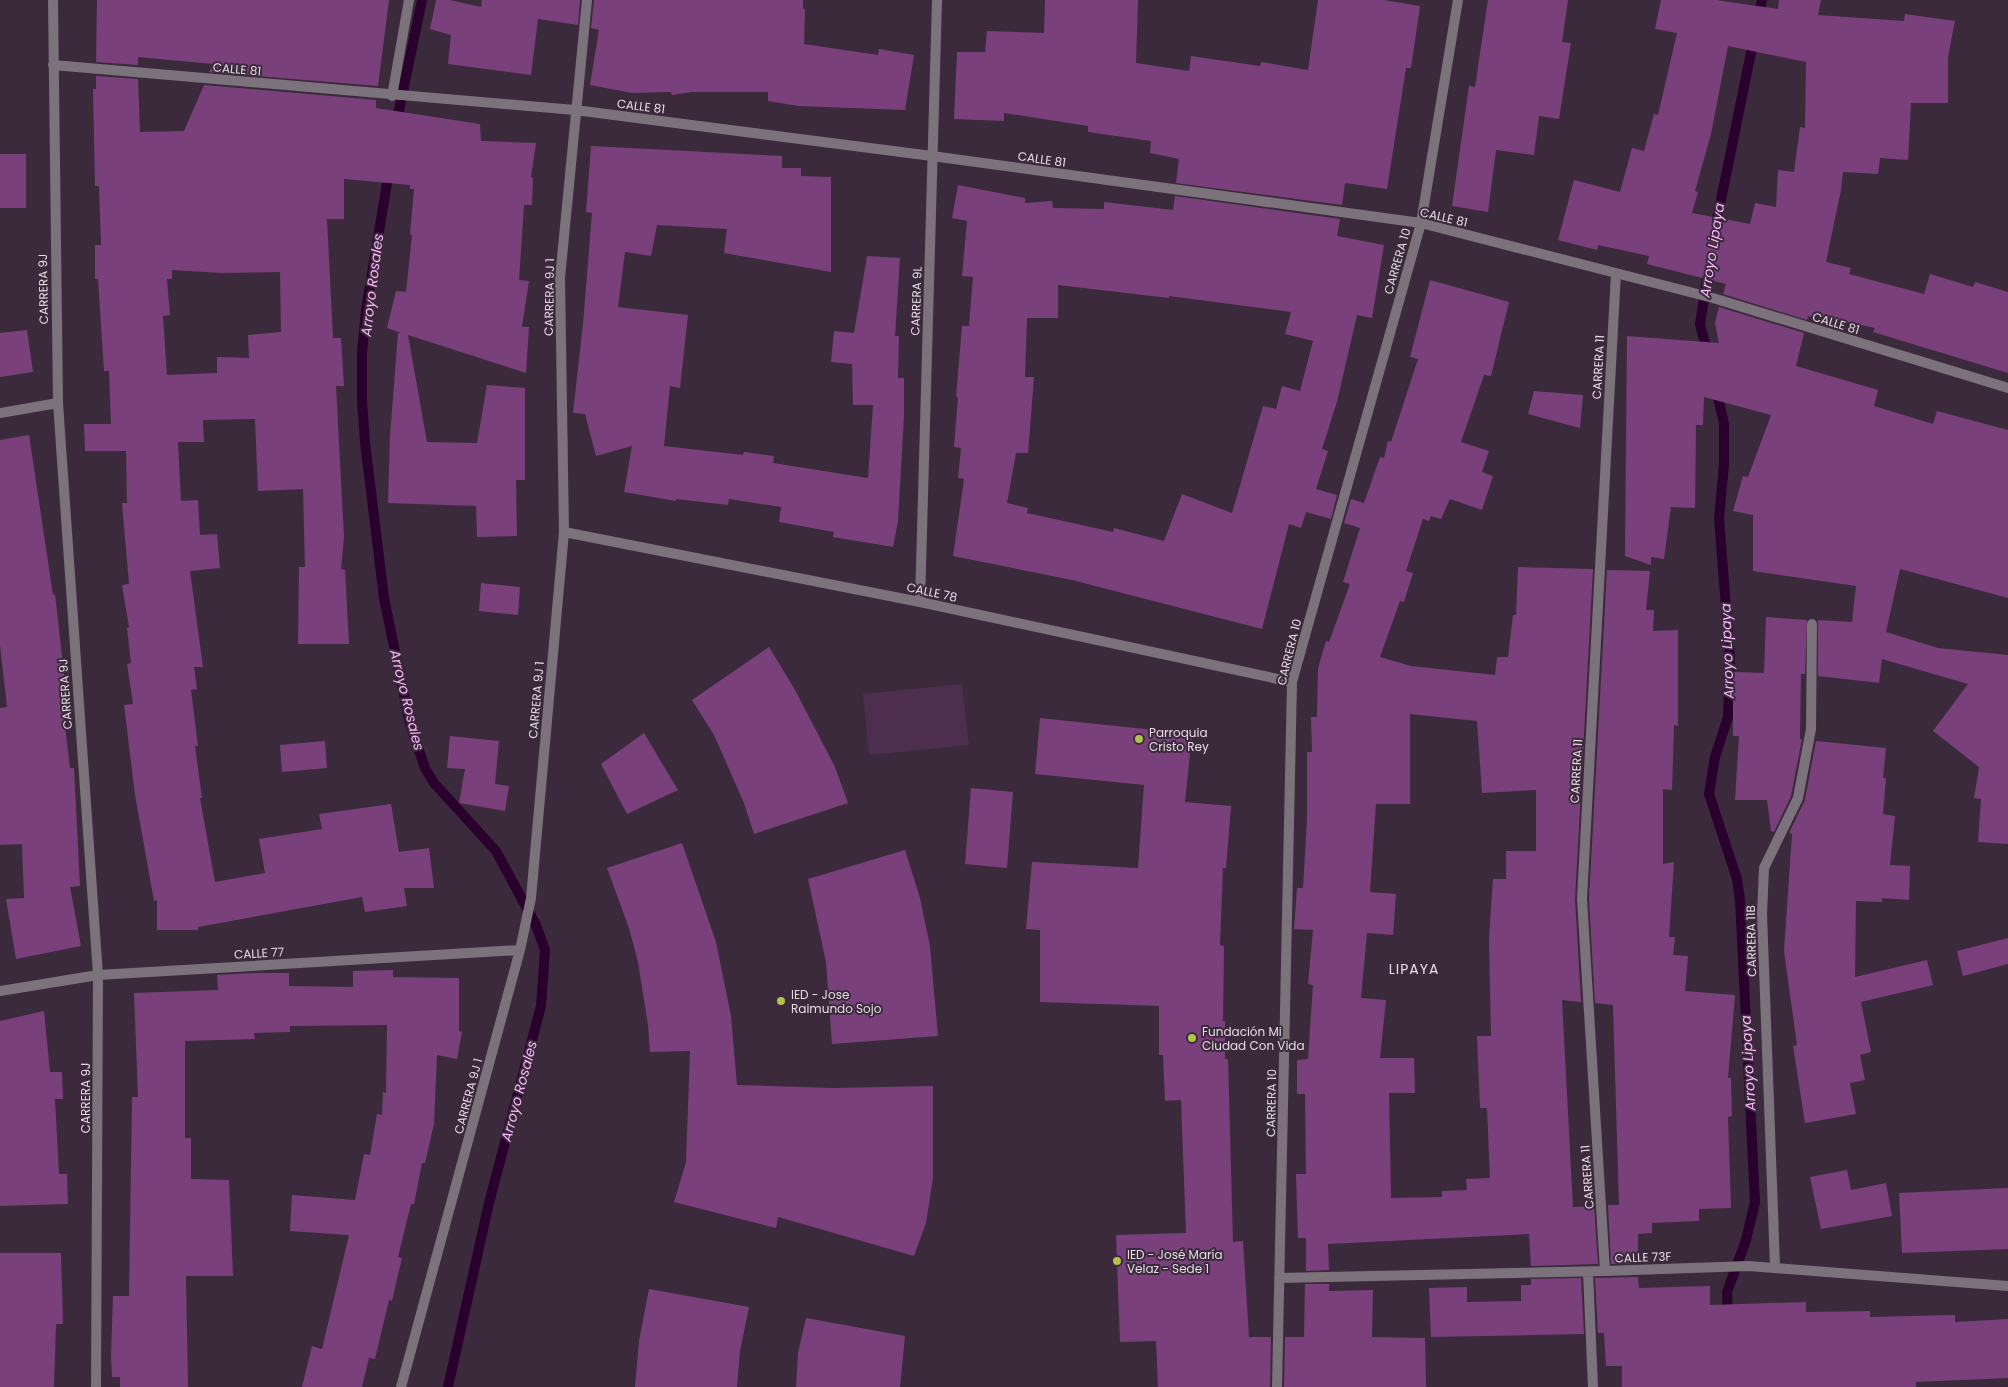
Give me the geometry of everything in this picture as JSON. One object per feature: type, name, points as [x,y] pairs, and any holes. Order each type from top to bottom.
[{"type":"street","name":"CARRERA 9J","points":[[53,0],[58,403],[98,975],[96,1387]]},
{"type":"street","points":[[395,96],[409,0]]},
{"type":"street","name":"CARRERA 9J 1","points":[[401,1387],[520,950],[531,898],[564,532],[560,278],[587,0]]},
{"type":"street","name":"CARRERA 9L","points":[[920,602],[936,0]]},
{"type":"street","name":"CARRERA 10","points":[[1277,1387],[1292,682],[1421,223],[1458,0]]},
{"type":"street","name":"CALLE 81","points":[[53,64],[395,96],[576,110],[932,156],[1421,223],[1713,298],[2008,388]]},
{"type":"street","name":"CARRERA 11","points":[[1605,1271],[1582,899],[1616,272]]},
{"type":"street","points":[[0,413],[58,403]]},
{"type":"street","name":"CALLE 78","points":[[564,532],[920,602],[1292,682]]},
{"type":"street","name":"CARRERA 11B","points":[[1774,1266],[1762,924],[1764,868],[1798,798],[1811,729],[1812,624]]},
{"type":"street","name":"CALLE 77","points":[[0,991],[98,975],[520,950]]},
{"type":"street","name":"CALLE 73F","points":[[1279,1278],[1774,1266],[2008,1286]]},
{"type":"street","points":[[1588,1272],[1593,1387]]},
{"type":"shaded area","points":[[962,684],[969,745],[869,755],[863,694]]},
{"type":"building","points":[[97,0],[389,0],[378,86],[209,72],[213,64],[138,57],[138,65],[96,62]]},
{"type":"building","points":[[436,0],[450,0],[481,7],[482,0],[580,0],[578,25],[538,19],[531,75],[448,64],[451,35],[430,29]]},
{"type":"building","points":[[594,0],[803,0],[803,9],[805,9],[804,44],[878,55],[879,49],[914,55],[905,110],[798,106],[768,101],[768,92],[692,92],[672,95],[671,92],[632,93],[590,85],[599,30],[591,28]]},
{"type":"building","points":[[1045,0],[1138,0],[1136,63],[1189,71],[1191,56],[1260,66],[1261,62],[1308,70],[1318,0],[1384,0],[1420,6],[1411,68],[1406,68],[1387,189],[1345,183],[1342,205],[1176,183],[1179,159],[1150,153],[1151,141],[1088,132],[1088,126],[1004,113],[1004,121],[954,119],[957,52],[985,52],[987,31],[1044,33]]},
{"type":"building","points":[[1488,0],[1568,0],[1562,42],[1571,43],[1559,119],[1539,116],[1534,155],[1496,150],[1488,212],[1452,206],[1469,86],[1475,87]]},
{"type":"building","points":[[1661,0],[1716,0],[1778,9],[1779,0],[1821,0],[1818,15],[1904,21],[1905,14],[1955,21],[1948,57],[1948,103],[1911,103],[1908,160],[1880,158],[1878,174],[1843,172],[1826,262],[1851,268],[1849,274],[1924,294],[1930,274],[1973,287],[1975,282],[2008,292],[2008,373],[1873,332],[1875,328],[1813,315],[1812,317],[1808,316],[1807,320],[1723,294],[1726,284],[1647,264],[1649,256],[1598,245],[1597,250],[1558,240],[1574,180],[1620,192],[1632,148],[1644,151],[1654,114],[1658,115],[1677,33],[1655,29]],"holes":[[[1728,46],[1806,62],[1805,128],[1800,127],[1794,172],[1778,170],[1776,207],[1755,203],[1750,224],[1692,213],[1698,192],[1695,191],[1711,134]]]},
{"type":"building","points":[[96,76],[138,79],[140,132],[184,131],[204,85],[376,100],[376,108],[480,124],[481,141],[536,143],[531,177],[533,178],[532,205],[524,205],[519,280],[529,281],[522,327],[529,327],[526,373],[408,335],[427,442],[477,443],[487,385],[525,388],[525,480],[516,480],[517,536],[477,537],[476,506],[388,503],[390,436],[398,333],[401,333],[387,328],[396,291],[406,292],[412,235],[410,234],[414,189],[410,189],[410,185],[344,179],[344,219],[327,219],[333,338],[341,338],[344,386],[336,386],[344,537],[341,569],[345,570],[349,644],[298,644],[299,567],[305,567],[303,489],[258,491],[255,419],[203,420],[204,442],[178,442],[181,501],[198,500],[200,535],[217,534],[220,568],[190,571],[203,667],[194,667],[197,689],[191,690],[198,746],[195,746],[202,798],[200,798],[215,882],[265,873],[259,839],[322,829],[319,814],[391,804],[399,852],[429,848],[434,888],[404,888],[407,906],[365,912],[362,897],[198,927],[198,930],[157,930],[157,900],[154,901],[135,795],[124,705],[133,704],[127,664],[131,663],[127,628],[129,627],[122,585],[129,584],[122,503],[127,503],[126,451],[85,451],[84,424],[111,424],[109,371],[104,371],[98,279],[95,279],[95,245],[101,245],[99,186],[95,186],[93,89],[96,89]],"holes":[[[172,270],[221,273],[280,272],[281,332],[248,335],[249,358],[217,357],[217,373],[167,375],[163,316],[170,315],[167,279],[172,279]]]},
{"type":"building","points":[[591,146],[782,156],[782,168],[801,168],[801,176],[831,177],[831,272],[724,253],[727,229],[657,225],[651,256],[625,252],[618,307],[688,315],[680,388],[670,386],[664,446],[743,455],[744,452],[774,456],[773,463],[868,478],[873,405],[853,405],[852,364],[831,362],[834,331],[854,333],[867,256],[900,258],[895,336],[899,336],[898,378],[904,378],[904,416],[898,521],[893,547],[833,537],[834,532],[779,522],[781,507],[729,499],[728,505],[676,499],[676,501],[624,492],[632,446],[596,456],[585,414],[573,413],[583,324],[592,213],[586,212]]},
{"type":"building","points":[[0,154],[26,154],[26,208],[0,208]]},
{"type":"building","points":[[958,185],[1025,198],[1025,203],[1052,201],[1053,208],[1104,209],[1104,202],[1173,210],[1175,196],[1340,219],[1337,236],[1384,245],[1372,318],[1357,315],[1337,402],[1322,449],[1328,451],[1316,489],[1337,495],[1331,519],[1306,512],[1301,528],[1289,524],[1262,629],[1072,580],[953,556],[964,479],[958,478],[961,448],[954,447],[958,397],[956,397],[962,326],[969,326],[973,277],[962,276],[967,221],[952,218]],"holes":[[[1058,285],[1169,298],[1169,296],[1291,312],[1285,334],[1313,341],[1300,391],[1282,386],[1276,409],[1263,406],[1232,513],[1182,494],[1164,541],[1114,528],[1113,532],[1027,513],[1028,508],[1007,503],[1016,453],[1028,453],[1034,377],[1025,377],[1027,318],[1058,318]]]},
{"type":"building","points":[[1430,280],[1509,302],[1491,376],[1484,375],[1461,442],[1489,451],[1482,472],[1493,476],[1482,510],[1450,499],[1441,519],[1431,516],[1429,521],[1423,519],[1406,571],[1413,573],[1404,602],[1400,601],[1380,657],[1411,666],[1495,675],[1497,657],[1508,657],[1513,615],[1516,615],[1518,567],[1593,569],[1575,899],[1581,1002],[1562,1000],[1573,1207],[1594,1206],[1598,1264],[1531,1266],[1529,1234],[1328,1244],[1329,1270],[1306,1271],[1306,1238],[1298,1238],[1296,1174],[1306,1174],[1305,1094],[1297,1094],[1297,1060],[1308,1059],[1313,985],[1308,984],[1313,930],[1294,929],[1297,888],[1303,888],[1307,819],[1307,752],[1312,752],[1311,717],[1317,717],[1318,668],[1326,641],[1329,642],[1350,584],[1343,582],[1360,528],[1344,523],[1351,499],[1364,503],[1380,457],[1384,458],[1388,441],[1391,442],[1418,359],[1410,357]],"holes":[[[1410,714],[1477,721],[1482,793],[1536,790],[1536,851],[1506,851],[1506,879],[1493,879],[1489,938],[1491,1036],[1477,1036],[1480,1108],[1487,1108],[1490,1178],[1466,1179],[1467,1190],[1442,1191],[1442,1197],[1391,1198],[1389,1093],[1415,1093],[1414,1058],[1380,1058],[1386,1000],[1361,998],[1367,933],[1393,935],[1396,894],[1370,892],[1376,804],[1410,804]]]},
{"type":"building","points":[[1719,307],[1804,333],[1796,366],[1878,390],[1874,406],[1933,424],[1937,411],[2008,430],[2008,598],[1900,569],[1886,632],[1938,648],[2008,655],[2008,844],[1978,842],[1981,799],[1974,798],[1979,767],[1933,731],[1968,684],[1882,659],[1879,683],[1818,676],[1818,620],[1852,622],[1856,586],[1753,571],[1753,515],[1733,511],[1743,476],[1748,477],[1771,415],[1704,397],[1703,425],[1696,425],[1695,508],[1671,507],[1664,559],[1651,557],[1651,565],[1625,556],[1627,336],[1719,343],[1715,323]]},
{"type":"building","points":[[27,330],[33,372],[0,377],[0,333]]},
{"type":"building","points":[[1534,391],[1583,395],[1580,428],[1528,414]]},
{"type":"building","points":[[29,435],[53,595],[55,594],[65,683],[60,683],[70,768],[74,768],[80,886],[70,887],[81,946],[16,959],[6,899],[24,898],[22,844],[0,845],[0,708],[7,707],[0,645],[0,440]]},
{"type":"building","points":[[1607,570],[1650,571],[1646,610],[1654,610],[1653,631],[1678,630],[1678,726],[1674,725],[1672,790],[1663,789],[1663,864],[1674,862],[1669,937],[1675,937],[1673,955],[1688,956],[1685,991],[1735,995],[1728,1078],[1731,1078],[1732,1116],[1728,1117],[1731,1208],[1699,1209],[1699,1221],[1652,1223],[1652,1233],[1638,1234],[1638,1263],[1611,1264],[1608,1205],[1619,1205],[1613,1005],[1595,1003],[1589,899]]},
{"type":"building","points":[[481,583],[520,587],[518,615],[479,611]]},
{"type":"building","points":[[1766,617],[1807,620],[1805,674],[1801,674],[1800,739],[1802,739],[1791,796],[1774,832],[1771,831],[1767,800],[1735,800],[1739,736],[1733,736],[1733,672],[1764,673]]},
{"type":"building","points":[[769,647],[794,688],[835,767],[848,803],[754,834],[744,803],[714,735],[692,700]]},
{"type":"building","points":[[1040,718],[1192,734],[1185,802],[1231,806],[1226,868],[1223,868],[1220,945],[1224,946],[1223,1021],[1225,1021],[1225,1059],[1228,1059],[1233,1242],[1243,1241],[1249,1337],[1271,1337],[1270,1387],[1158,1387],[1156,1341],[1120,1342],[1116,1235],[1186,1233],[1181,1100],[1165,1101],[1163,1055],[1159,1055],[1159,1006],[1040,1002],[1040,930],[1026,929],[1032,862],[1138,868],[1144,785],[1035,774]]},
{"type":"building","points":[[644,733],[678,790],[627,814],[601,764]]},
{"type":"building","points":[[450,736],[499,741],[495,784],[509,786],[505,811],[459,803],[465,769],[447,768]]},
{"type":"building","points":[[325,741],[327,768],[282,772],[280,745]]},
{"type":"building","points":[[1816,741],[1886,748],[1883,778],[1886,778],[1883,814],[1895,816],[1890,865],[1910,866],[1909,900],[1882,898],[1882,902],[1856,901],[1855,977],[1927,960],[1933,985],[1861,1002],[1871,1052],[1860,1055],[1865,1080],[1850,1083],[1856,1114],[1805,1123],[1793,1046],[1797,1045],[1784,951],[1792,834],[1789,833],[1805,800]]},
{"type":"building","points":[[971,788],[1013,792],[1007,868],[965,864]]},
{"type":"building","points":[[682,843],[716,942],[731,1016],[737,1085],[833,1088],[933,1086],[933,1178],[926,1223],[914,1256],[778,1217],[776,1228],[674,1202],[686,1162],[690,1051],[650,1052],[648,1025],[638,962],[629,928],[607,868]]},
{"type":"building","points":[[905,850],[920,898],[930,946],[938,1036],[832,1044],[826,962],[808,879]]},
{"type":"building","points":[[2008,938],[2008,964],[1963,976],[1957,951]]},
{"type":"building","points":[[393,970],[393,977],[459,978],[459,1031],[462,1032],[457,1059],[437,1055],[434,1124],[425,1163],[422,1163],[414,1204],[411,1204],[398,1257],[402,1258],[392,1301],[389,1300],[375,1359],[369,1358],[362,1387],[302,1387],[312,1346],[322,1349],[349,1235],[290,1231],[292,1195],[355,1200],[364,1154],[370,1155],[377,1114],[382,1115],[383,1092],[386,1093],[387,1025],[290,1026],[290,1032],[254,1033],[255,1039],[185,1041],[185,1138],[191,1138],[191,1179],[229,1180],[233,1276],[186,1276],[188,1387],[120,1387],[120,1377],[112,1377],[113,1296],[129,1296],[132,1097],[138,1097],[134,993],[218,990],[217,975],[257,973],[289,973],[289,986],[353,987],[353,971]]},
{"type":"building","points":[[44,1011],[50,1072],[62,1072],[63,1099],[55,1099],[59,1174],[67,1174],[68,1204],[0,1206],[0,1021]]},
{"type":"building","points":[[1847,1170],[1851,1190],[1886,1183],[1892,1216],[1821,1229],[1810,1177]]},
{"type":"building","points":[[2008,1188],[2008,1249],[1902,1253],[1899,1193]]},
{"type":"building","points":[[0,1253],[61,1253],[63,1324],[56,1324],[54,1387],[0,1387]]},
{"type":"building","points":[[1638,1277],[1639,1288],[1710,1286],[1710,1305],[1806,1302],[1806,1312],[1870,1311],[1870,1317],[1955,1315],[1955,1322],[2008,1319],[2008,1378],[1916,1382],[1916,1387],[1622,1387],[1622,1366],[1606,1366],[1604,1333],[1598,1333],[1595,1278]]},
{"type":"building","points":[[1581,1278],[1584,1334],[1431,1337],[1429,1288],[1467,1287],[1467,1302],[1521,1301],[1521,1285],[1531,1285],[1531,1279]]},
{"type":"building","points":[[1305,1284],[1329,1284],[1329,1291],[1373,1290],[1372,1337],[1425,1338],[1426,1387],[1284,1387],[1285,1337],[1304,1337]]},
{"type":"building","points":[[649,1289],[749,1307],[740,1351],[737,1387],[635,1387],[639,1341]]},
{"type":"building","points":[[806,1318],[905,1336],[900,1387],[796,1387],[798,1353]]},
{"type":"waterway","name":"Arroyo Rosales","points":[[396,125],[422,0]]},
{"type":"waterway","name":"Arroyo Lipaya","points":[[1758,19],[1762,0]]},
{"type":"waterway","name":"Arroyo Lipaya","points":[[1715,229],[1754,38]]},
{"type":"waterway","name":"Arroyo Rosales","points":[[389,171],[366,310],[362,353],[362,401],[365,442],[384,598],[410,724],[425,768],[434,783],[496,851],[536,925],[545,950],[541,1006],[489,1203],[448,1387]]},
{"type":"waterway","name":"Arroyo Lipaya","points":[[1708,355],[1700,324],[1709,266]]},
{"type":"waterway","name":"Arroyo Lipaya","points":[[1716,388],[1724,424],[1724,464],[1719,519],[1730,657],[1728,717],[1715,757],[1709,794],[1737,879],[1740,900],[1755,1202],[1746,1240],[1727,1292],[1728,1318]]},
{"type":"place","name":"Parroquia Cristo Rey","points":[[1139,739]]},
{"type":"place","name":"IED - Jose Raimundo Sojo","points":[[781,1001]]},
{"type":"place","name":"Fundación Mi Ciudad Con Vida","points":[[1192,1038]]},
{"type":"place","name":"IED - José María Velaz - Sede 1","points":[[1117,1261]]},
{"type":"district","name":"LIPAYA","points":[[1414,969]]}]
